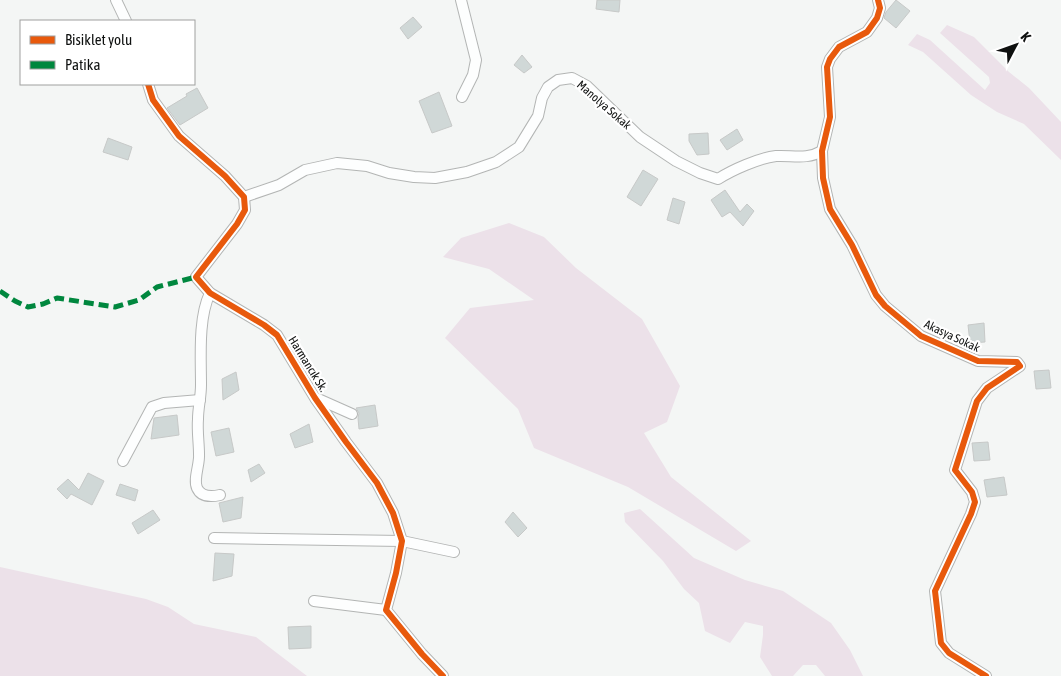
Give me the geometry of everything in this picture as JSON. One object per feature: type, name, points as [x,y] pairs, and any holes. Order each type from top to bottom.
[{"type":"street","points":[[116,0],[126,20]]},
{"type":"street","points":[[461,0],[476,60],[473,75],[462,98]]},
{"type":"street","name":"Akasya Sokak","points":[[878,0],[880,8],[878,18],[867,32],[840,47],[830,59],[827,67],[830,117],[822,151],[823,178],[830,209],[852,246],[876,296],[921,336],[978,361],[1017,362],[1020,366],[987,388],[977,401],[955,470],[972,492],[975,502],[935,591],[941,643],[949,653],[986,676]]},
{"type":"street","name":"Manolya Sokak","points":[[244,197],[279,185],[304,170],[337,163],[367,166],[389,173],[414,177],[435,178],[467,172],[496,162],[519,147],[538,116],[542,98],[548,87],[558,80],[572,78],[587,86],[640,137],[676,161],[700,173],[718,179],[750,163],[774,156],[814,156],[822,151]]},
{"type":"street","points":[[148,85],[153,100],[179,136],[225,176],[244,197]]},
{"type":"street","name":"Harmancık Sk.","points":[[244,197],[245,210],[196,277],[210,294],[264,325],[277,335],[315,398],[377,483],[392,513],[402,541]]},
{"type":"street","points":[[210,294],[205,303],[202,324],[198,420],[200,460],[195,482],[197,490],[204,495],[210,497],[220,495]]},
{"type":"street","points":[[315,398],[352,414]]},
{"type":"street","points":[[123,460],[152,407],[164,402],[200,400]]},
{"type":"street","points":[[214,538],[402,541],[454,552]]},
{"type":"street","points":[[386,610],[402,541]]},
{"type":"street","points":[[314,601],[386,610],[422,654],[443,676]]},
{"type":"shaded area","points":[[947,25],[974,37],[1009,72],[1029,88],[1061,122],[1061,160],[1024,124],[997,112],[971,95],[923,52],[908,45],[917,34],[930,40],[985,90],[990,83],[989,77],[940,33]]},
{"type":"shaded area","points":[[509,223],[544,237],[576,268],[642,319],[680,386],[667,422],[644,433],[671,477],[751,541],[736,551],[628,487],[534,448],[518,409],[445,338],[470,308],[534,300],[489,269],[443,257],[461,238]]},
{"type":"shaded area","points":[[640,509],[694,558],[745,580],[783,591],[831,623],[850,650],[863,676],[825,676],[816,665],[803,665],[793,676],[772,676],[760,657],[763,626],[745,622],[730,643],[705,631],[699,603],[684,589],[663,561],[625,522],[624,513]]},
{"type":"shaded area","points":[[0,567],[146,599],[168,607],[194,624],[256,637],[307,676],[0,676]]},
{"type":"building","points":[[597,0],[620,0],[619,12],[596,9]]},
{"type":"building","points":[[896,0],[910,11],[896,28],[884,18],[886,12]]},
{"type":"building","points":[[413,17],[422,27],[408,39],[400,28]]},
{"type":"building","points":[[522,55],[532,67],[524,73],[514,65]]},
{"type":"building","points":[[197,88],[208,108],[180,125],[167,108]]},
{"type":"building","points":[[439,92],[452,126],[432,133],[419,101]]},
{"type":"building","points":[[737,129],[743,140],[727,150],[720,140]]},
{"type":"building","points":[[708,133],[709,154],[697,155],[689,141],[689,134]]},
{"type":"building","points":[[108,138],[132,147],[128,160],[103,152]]},
{"type":"building","points":[[643,170],[658,179],[641,206],[627,197]]},
{"type":"building","points":[[725,190],[740,212],[747,204],[754,211],[743,226],[730,212],[722,217],[711,200]]},
{"type":"building","points":[[673,198],[685,202],[679,224],[667,220]]},
{"type":"building","points":[[984,323],[985,342],[970,343],[968,325]]},
{"type":"building","points":[[1049,370],[1051,388],[1036,389],[1034,371]]},
{"type":"building","points":[[236,372],[239,390],[223,400],[222,379]]},
{"type":"building","points":[[375,405],[378,426],[359,429],[359,413],[356,408]]},
{"type":"building","points":[[177,415],[179,435],[151,439],[154,418]]},
{"type":"building","points":[[309,424],[313,442],[295,448],[290,434]]},
{"type":"building","points":[[229,428],[234,452],[216,456],[211,432]]},
{"type":"building","points":[[988,442],[990,460],[974,461],[972,443]]},
{"type":"building","points":[[259,464],[265,473],[251,482],[248,470]]},
{"type":"building","points":[[88,473],[104,481],[92,505],[71,494],[67,499],[57,489],[68,479],[79,490]]},
{"type":"building","points":[[1004,477],[1007,495],[987,497],[984,480]]},
{"type":"building","points":[[120,484],[138,490],[135,501],[116,495]]},
{"type":"building","points":[[243,497],[241,518],[223,522],[219,503]]},
{"type":"building","points":[[153,510],[160,520],[138,534],[132,523]]},
{"type":"building","points":[[513,512],[527,528],[518,537],[505,522]]},
{"type":"building","points":[[215,553],[234,554],[232,576],[213,581]]},
{"type":"building","points":[[311,626],[311,648],[289,649],[288,627]]},
{"type":"marked path","points":[[0,291],[28,307],[43,304],[57,298],[115,307],[139,300],[157,287],[196,277]]},
{"type":"cycle path","points":[[878,0],[880,8],[877,18],[867,32],[839,47],[830,59],[827,67],[830,117],[822,151],[823,178],[830,209],[852,245],[876,295],[885,306],[921,336],[978,361],[1017,362],[1020,366],[987,388],[977,401],[955,470],[972,492],[975,502],[935,591],[941,643],[949,653],[986,676]]},
{"type":"cycle path","points":[[148,85],[153,100],[179,136],[225,176],[244,197],[245,210],[237,224],[196,277],[210,293],[264,325],[277,335],[315,398],[377,483],[393,513],[402,541],[386,610],[422,654],[443,676]]}]
